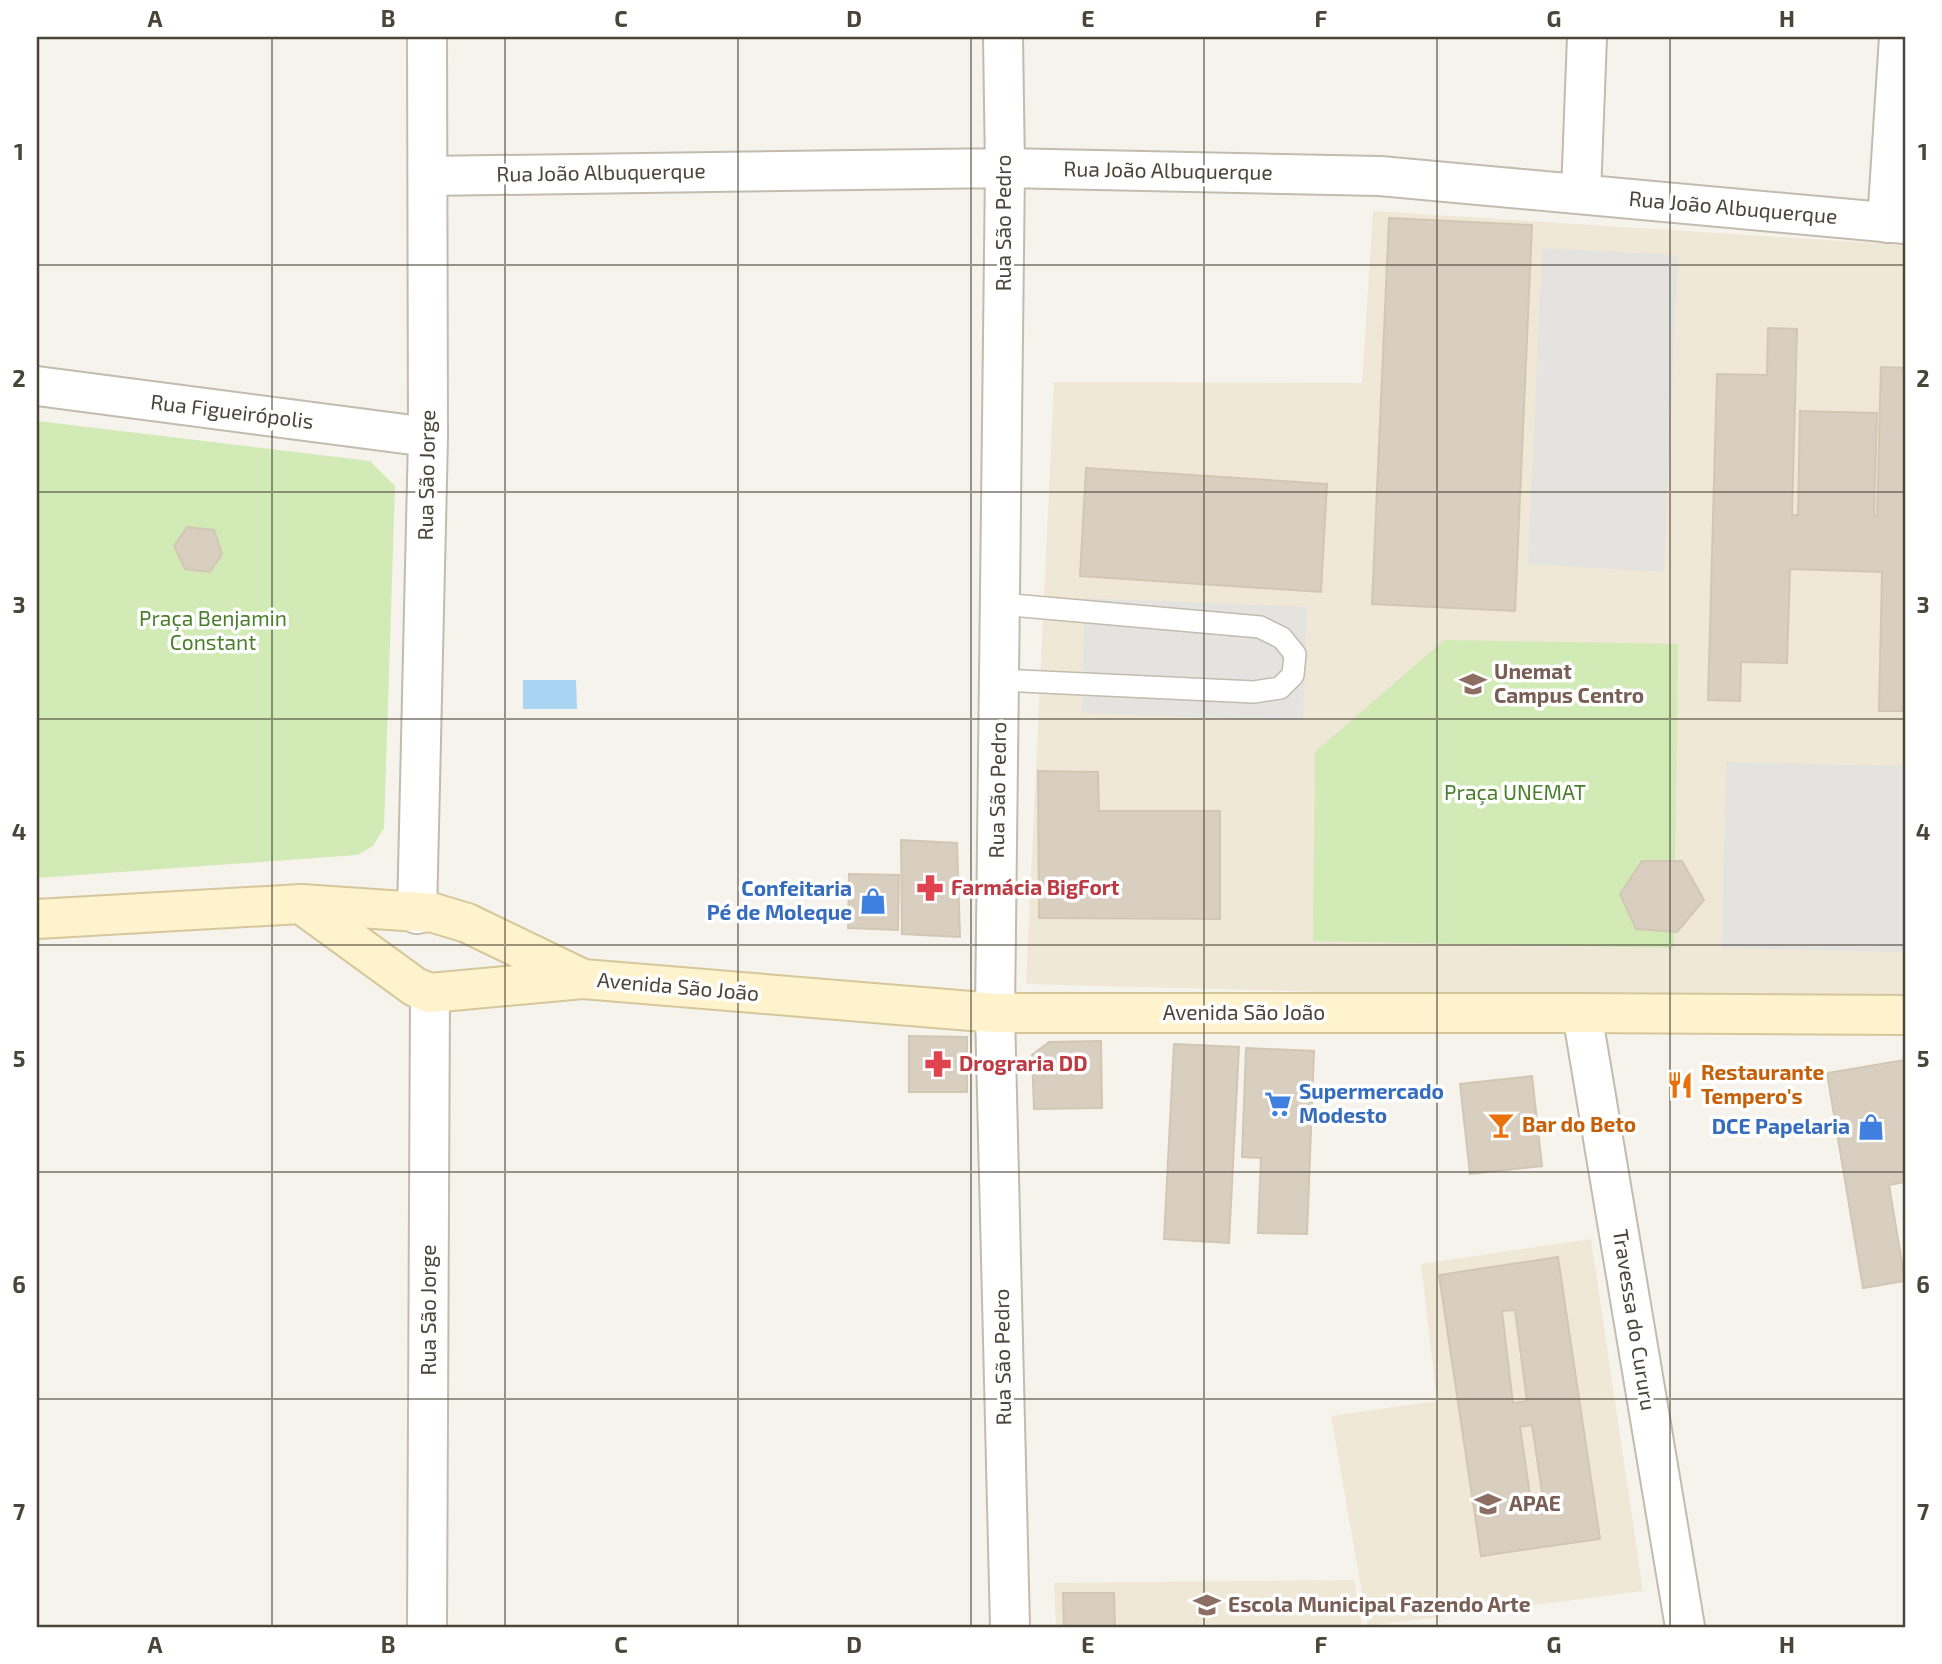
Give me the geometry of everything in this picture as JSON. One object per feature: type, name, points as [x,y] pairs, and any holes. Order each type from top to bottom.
[{"type":"main road","name":"Avenida São João","points":[[37,919],[301,904],[447,915],[583,979]]},
{"type":"main road","points":[[301,904],[415,987],[444,992],[468,979],[476,954],[467,923]]},
{"type":"main road","points":[[394,971],[395,945],[399,933],[417,914]]},
{"type":"main road","name":"Avenida São João","points":[[444,992],[583,979],[995,1013],[1905,1015]]},
{"type":"street","name":"Rua São Jorge","points":[[417,914],[428,437],[427,37]]},
{"type":"street","name":"Rua São Pedro","points":[[1003,37],[1005,168],[995,1013],[1010,1627]]},
{"type":"street","points":[[1581,194],[1587,37]]},
{"type":"street","points":[[1896,223],[1899,37]]},
{"type":"street","name":"Rua João Albuquerque","points":[[428,176],[1005,168],[1380,176],[1896,223]]},
{"type":"street","name":"Rua Figueirópolis","points":[[37,386],[428,437]]},
{"type":"street","name":"Rua São Jorge","points":[[427,1627],[444,992]]},
{"type":"street","name":"Travessa do Cururu","points":[[1582,1013],[1685,1627]]},
{"type":"lane","points":[[999,680],[1254,692],[1280,688],[1293,676],[1295,654],[1282,638],[1260,627],[1000,604]]},
{"type":"shaded area","name":"Unemat Campus Centro","points":[[1373,211],[1905,245],[1905,1007],[1026,984],[1054,382],[1362,383]]},
{"type":"shaded area","points":[[1542,248],[1678,255],[1664,572],[1528,564]]},
{"type":"shaded area","points":[[1085,598],[1307,607],[1303,721],[1082,713]]},
{"type":"shaded area","points":[[1726,762],[1905,766],[1905,952],[1722,948]]},
{"type":"shaded area","name":"APAE","points":[[1591,1239],[1643,1591],[1368,1626],[1331,1416],[1437,1401],[1421,1264]]},
{"type":"shaded area","name":"Escola Municipal Fazendo Arte","points":[[1354,1580],[1362,1627],[1056,1627],[1054,1583]]},
{"type":"green space","name":"Praça Benjamin Constant","points":[[37,421],[370,461],[395,486],[384,828],[373,846],[357,855],[37,878]]},
{"type":"green space","name":"Praça UNEMAT","points":[[1444,640],[1678,644],[1674,948],[1313,941],[1315,752]]},
{"type":"water","points":[[523,680],[576,680],[577,709],[523,709]]},
{"type":"building","points":[[1389,218],[1532,225],[1515,611],[1372,604]]},
{"type":"building","points":[[1768,328],[1797,329],[1792,515],[1798,515],[1800,411],[1877,413],[1874,516],[1877,516],[1881,367],[1905,368],[1905,711],[1879,711],[1882,572],[1790,569],[1787,663],[1741,662],[1740,701],[1708,700],[1717,374],[1767,375]]},
{"type":"building","points":[[1086,468],[1327,484],[1321,592],[1080,576]]},
{"type":"building","points":[[187,527],[214,530],[222,554],[210,572],[185,569],[174,546]]},
{"type":"building","points":[[1038,771],[1098,772],[1099,811],[1220,811],[1220,919],[1039,918]]},
{"type":"building","name":"Farmácia BigFort","points":[[901,840],[957,843],[960,937],[902,934]]},
{"type":"building","points":[[1642,861],[1682,861],[1704,900],[1677,932],[1636,929],[1620,894]]},
{"type":"building","name":"Confeitaria Pé de Moleque","points":[[849,874],[899,875],[898,930],[848,928]]},
{"type":"building","name":"Drograria DD","points":[[909,1036],[967,1037],[967,1092],[909,1092]]},
{"type":"building","points":[[1101,1041],[1102,1108],[1034,1109],[1032,1055],[1049,1042]]},
{"type":"building","points":[[1174,1044],[1239,1047],[1229,1243],[1164,1239]]},
{"type":"building","name":"Supermercado Modesto","points":[[1246,1048],[1314,1051],[1307,1234],[1258,1233],[1261,1158],[1242,1157]]},
{"type":"building","name":"DCE Papelaria","points":[[1905,1060],[1905,1182],[1889,1185],[1905,1281],[1863,1288],[1827,1073]]},
{"type":"building","name":"Bar do Beto","points":[[1532,1076],[1542,1166],[1470,1174],[1460,1084]]},
{"type":"building","points":[[1558,1257],[1600,1539],[1481,1556],[1439,1275]],"holes":[[[1515,1310],[1527,1401],[1513,1403],[1502,1311]],[[1532,1425],[1545,1513],[1533,1515],[1520,1427]]]},
{"type":"building","points":[[1063,1593],[1114,1593],[1115,1627],[1064,1627]]},
{"type":"place","name":"Unemat Campus Centro","points":[[1473,684]]},
{"type":"place","name":"Farmácia BigFort","points":[[930,888]]},
{"type":"place","name":"Confeitaria Pé de Moleque","points":[[873,901]]},
{"type":"place","name":"Drograria DD","points":[[938,1064]]},
{"type":"place","name":"Restaurante Tempero's","points":[[1680,1085]]},
{"type":"place","name":"Supermercado Modesto","points":[[1278,1104]]},
{"type":"place","name":"Bar do Beto","points":[[1501,1125]]},
{"type":"place","name":"DCE Papelaria","points":[[1871,1127]]},
{"type":"place","name":"APAE","points":[[1488,1504]]},
{"type":"place","name":"Escola Municipal Fazendo Arte","points":[[1207,1605]]}]
